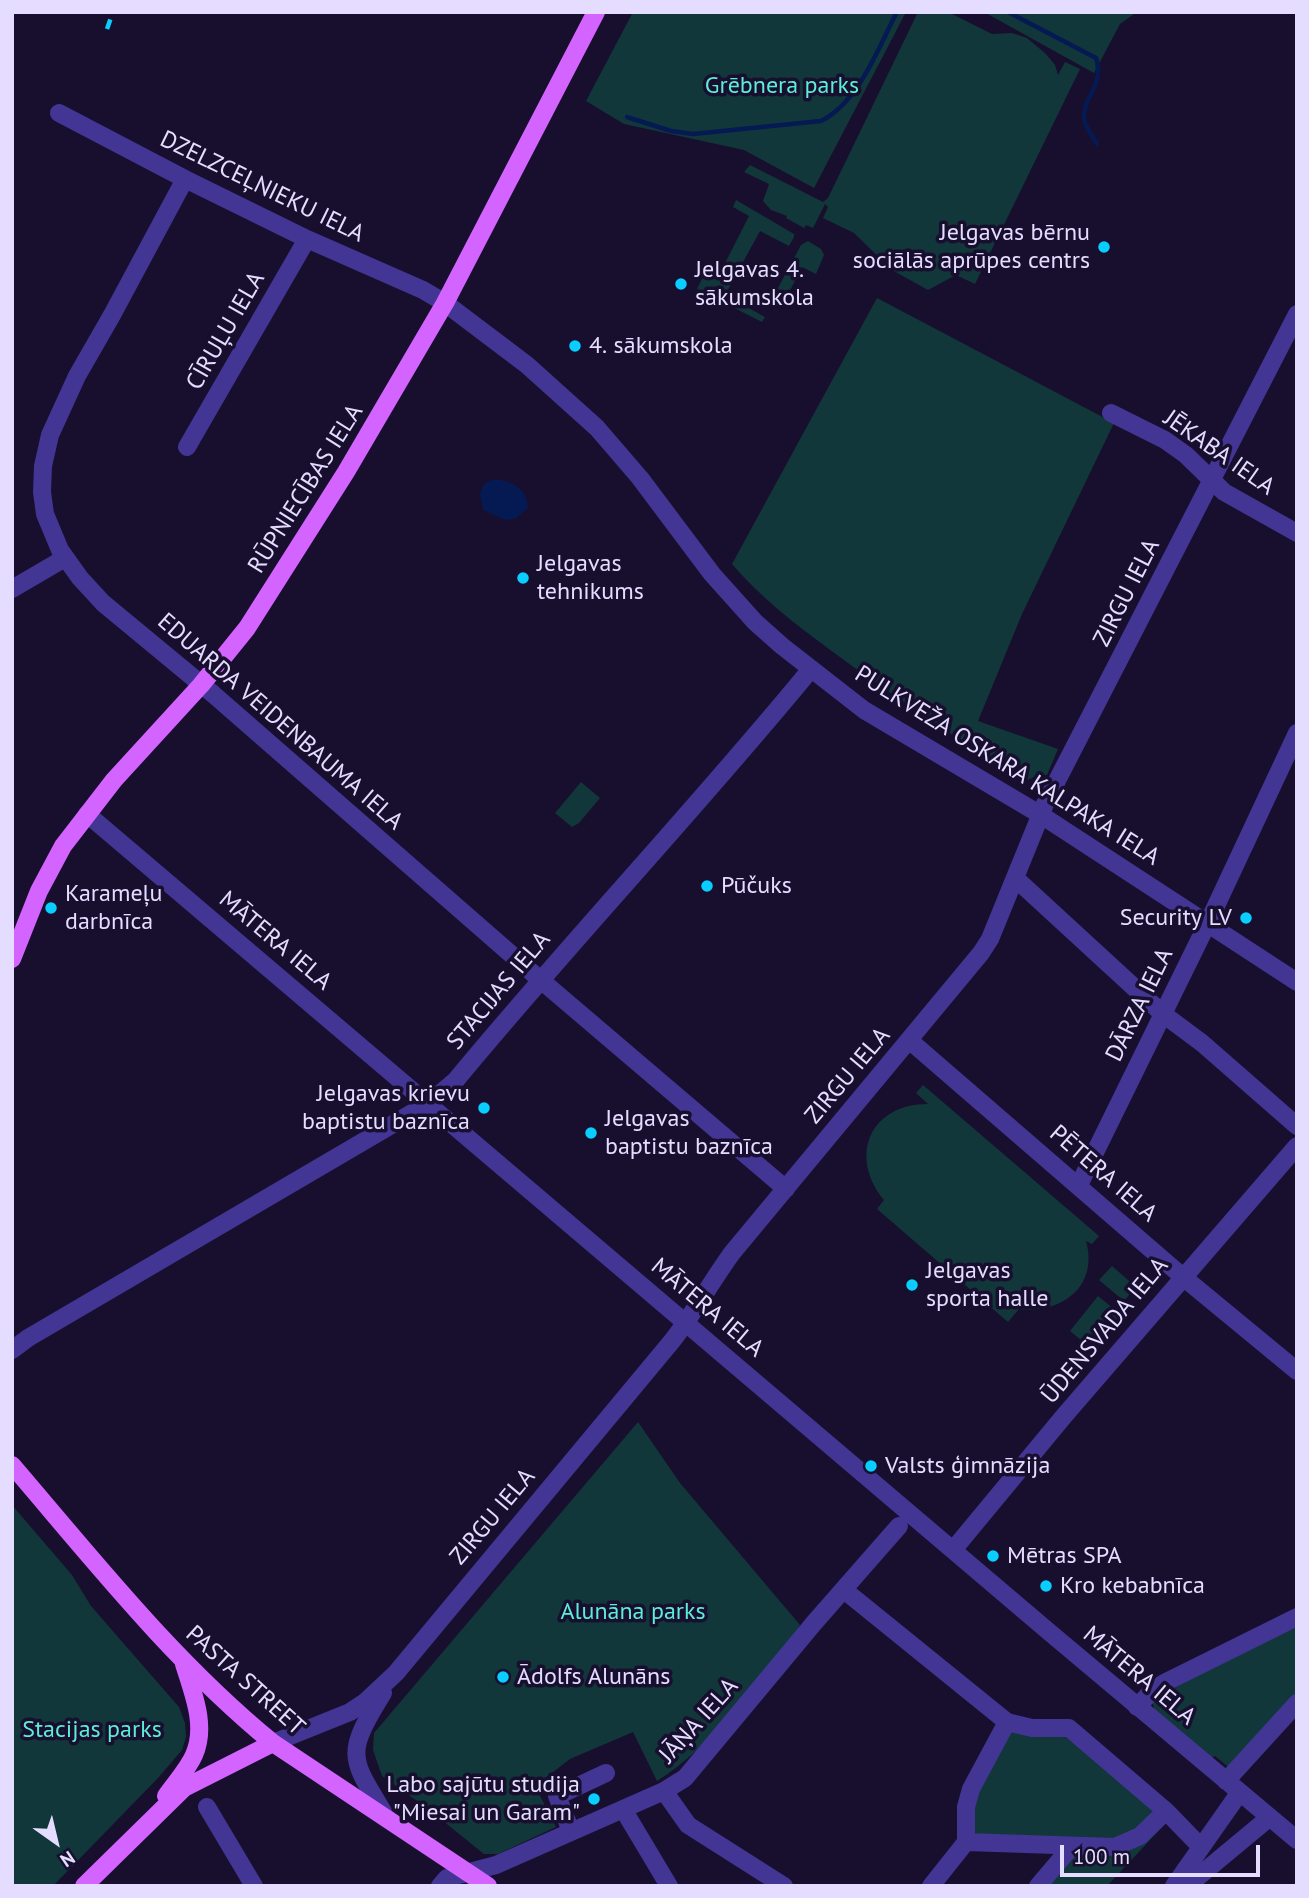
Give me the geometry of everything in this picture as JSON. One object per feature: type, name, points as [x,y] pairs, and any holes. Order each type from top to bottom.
[{"type":"main road","name":"RŪPNIECĪBAS IELA","points":[[12,960],[24,925],[63,846],[87,814],[201,685],[247,628],[384,410],[445,303],[596,12]]},
{"type":"main road","name":"PASTA STREET","points":[[12,1465],[184,1663],[273,1743],[488,1886]]},
{"type":"main road","points":[[148,1822],[194,1757],[197,1746],[199,1718],[184,1663]]},
{"type":"main road","points":[[84,1886],[184,1788],[273,1743]]},
{"type":"street","name":"DZELZCEĻNIEKU IELA","points":[[59,113],[185,179],[307,239],[423,290],[445,303]]},
{"type":"street","name":"EDUARDA VEIDENBAUMA IELA","points":[[185,179],[77,376],[50,435],[43,466],[42,492],[51,534],[65,558],[103,603],[786,1189]]},
{"type":"street","name":"CĪRUĻU IELA","points":[[187,447],[307,239]]},
{"type":"street","name":"PULKVEŽA OSKARA KALPAKA IELA","points":[[445,303],[500,343],[597,428],[640,478],[712,574],[743,609],[811,669],[863,710],[1041,815],[1297,982]]},
{"type":"street","name":"ZIRGU IELA","points":[[273,1743],[350,1712],[396,1673],[687,1322],[732,1253],[981,953],[990,939],[1041,815],[1297,314]]},
{"type":"street","name":"JĒKABA IELA","points":[[1111,413],[1176,448],[1229,495],[1297,533]]},
{"type":"street","points":[[13,599],[65,558]]},
{"type":"street","name":"STACIJAS IELA","points":[[12,1350],[20,1340],[429,1103],[456,1080],[540,979],[764,726],[811,669]]},
{"type":"street","name":"DĀRZA IELA","points":[[1079,1185],[1297,733]]},
{"type":"street","name":"MĀTERA IELA","points":[[87,814],[1297,1840]]},
{"type":"street","points":[[1015,878],[1163,1014],[1202,1043],[1297,1125]]},
{"type":"street","name":"PĒTERA IELA","points":[[909,1040],[1183,1277],[1297,1371]]},
{"type":"street","name":"ŪDENSVADA IELA","points":[[953,1550],[1297,1146]]},
{"type":"street","name":"JĀŅA IELA","points":[[440,1886],[447,1878],[496,1866],[664,1791],[685,1779],[899,1526]]},
{"type":"street","points":[[844,1590],[1007,1723],[1032,1728],[1069,1728],[1166,1811],[1200,1846]]},
{"type":"street","points":[[1137,1707],[1164,1683],[1297,1617]]},
{"type":"street","points":[[387,1818],[358,1769],[356,1756],[363,1726],[396,1673]]},
{"type":"street","points":[[1174,1886],[1233,1786],[1297,1703]]},
{"type":"street","points":[[931,1886],[966,1842],[966,1807],[971,1789],[1007,1723]]},
{"type":"street","points":[[571,1831],[556,1796],[606,1773]]},
{"type":"street","points":[[664,1791],[688,1825],[784,1886]]},
{"type":"street","points":[[207,1807],[254,1886]]},
{"type":"street","points":[[624,1809],[670,1886]]},
{"type":"street","points":[[966,1842],[1115,1847],[1140,1836],[1166,1811]]},
{"type":"street","points":[[1188,1886],[1270,1817]]},
{"type":"street","points":[[1038,1886],[1072,1846]]},
{"type":"green space","name":"Grēbnera parks","points":[[633,12],[906,12],[814,188],[744,150],[624,124],[586,101]]},
{"type":"green space","points":[[918,12],[948,12],[992,34],[1012,33],[1027,38],[1046,54],[1055,65],[1058,75],[1065,62],[1080,69],[975,284],[956,275],[928,290],[892,270],[854,233],[823,218],[828,207],[825,204],[813,228],[806,225],[804,228],[786,218],[787,216],[771,210],[763,201],[769,184],[744,172],[750,165],[823,202],[828,198]]},
{"type":"green space","points":[[984,12],[1137,12],[1120,24],[1094,73]]},
{"type":"green space","points":[[736,200],[794,234],[789,246],[760,231],[725,295],[765,317],[762,322],[697,289],[705,273],[717,279],[749,216],[733,207]]},
{"type":"green space","points":[[808,241],[821,249],[824,255],[816,274],[802,267],[781,308],[771,301],[801,245]]},
{"type":"green space","points":[[877,298],[1114,423],[1022,614],[978,721],[1058,749],[1047,775],[1025,781],[925,717],[790,619],[754,588],[732,564]]},
{"type":"green space","points":[[581,782],[600,798],[579,823],[572,827],[555,813]]},
{"type":"green space","points":[[923,1085],[1099,1236],[1092,1244],[1086,1241],[1089,1257],[1087,1272],[1082,1284],[1062,1302],[1049,1307],[1019,1309],[1008,1322],[877,1209],[884,1200],[873,1183],[868,1166],[867,1150],[871,1136],[879,1123],[892,1113],[908,1106],[928,1104],[916,1093]]},
{"type":"green space","points":[[1112,1266],[1136,1287],[1124,1301],[1099,1280]]},
{"type":"green space","points":[[1098,1296],[1121,1315],[1093,1350],[1070,1331]]},
{"type":"green space","name":"Alunāna parks","points":[[638,1422],[680,1483],[800,1625],[714,1734],[677,1767],[657,1781],[633,1732],[570,1759],[535,1786],[556,1827],[498,1854],[484,1854],[382,1776],[373,1750],[374,1733]]},
{"type":"green space","name":"Stacijas parks","points":[[12,1505],[72,1575],[91,1606],[179,1707],[185,1723],[186,1737],[182,1750],[53,1886],[12,1886]]},
{"type":"green space","points":[[1297,1627],[1297,1699],[1232,1770],[1215,1756],[1210,1758],[1155,1712],[1152,1701],[1156,1698],[1225,1660]]},
{"type":"green space","points":[[1009,1726],[1064,1736],[1108,1768],[1157,1811],[1122,1842],[974,1836],[971,1800]]},
{"type":"green space","points":[[1166,1823],[1107,1886],[1048,1886],[1078,1852]]},
{"type":"shaded area","points":[[494,479],[512,484],[525,495],[528,508],[515,519],[505,520],[483,510],[480,493],[484,484]]},
{"type":"waterway","points":[[627,117],[671,131],[693,134],[821,121],[834,112],[857,88],[897,12]]},
{"type":"waterway","points":[[1008,12],[1096,58],[1098,76],[1086,104],[1084,118],[1097,144]]},
{"type":"railway","points":[[107,29],[113,12]]},
{"type":"place","name":"Jelgavas bērnu sociālās aprūpes centrs","points":[[1104,247]]},
{"type":"place","name":"Jelgavas 4. sākumskola","points":[[681,284]]},
{"type":"place","name":"4. sākumskola","points":[[575,346]]},
{"type":"place","name":"Jelgavas tehnikums","points":[[523,578]]},
{"type":"place","name":"Pūčuks","points":[[707,886]]},
{"type":"place","name":"Karameļu darbnīca","points":[[51,908]]},
{"type":"place","name":"Security LV","points":[[1246,918]]},
{"type":"place","name":"Jelgavas krievu baptistu baznīca","points":[[484,1108]]},
{"type":"place","name":"Jelgavas baptistu baznīca","points":[[591,1133]]},
{"type":"place","name":"Jelgavas sporta halle","points":[[912,1285]]},
{"type":"place","name":"Valsts ģimnāzija","points":[[871,1466]]},
{"type":"place","name":"Mētras SPA","points":[[993,1556]]},
{"type":"place","name":"Kro kebabnīca","points":[[1046,1586]]},
{"type":"place","name":"Ādolfs Alunāns","points":[[503,1677]]},
{"type":"place","name":"Labo sajūtu studija \"Miesai un Garam\"","points":[[594,1799]]}]
